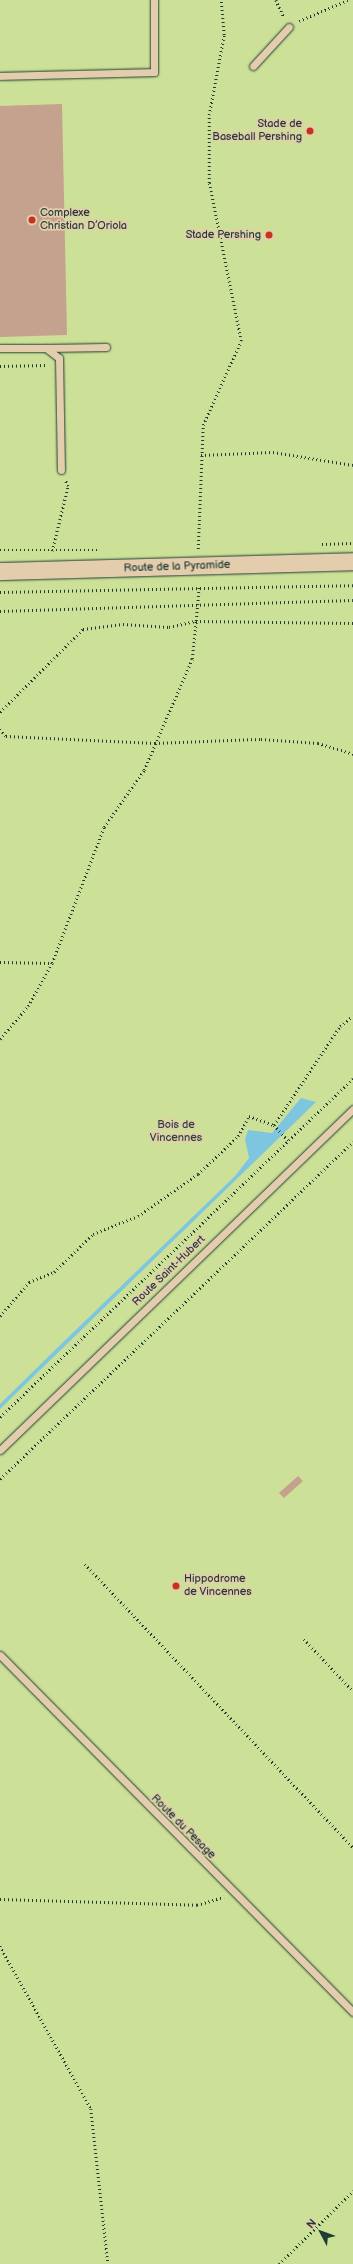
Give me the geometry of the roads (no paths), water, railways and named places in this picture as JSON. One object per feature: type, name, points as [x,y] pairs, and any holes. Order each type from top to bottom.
[{"type":"street","name":"Route de la Pyramide","points":[[0,570],[49,571],[353,561]]},
{"type":"lane","points":[[0,76],[154,72],[154,0]]},
{"type":"lane","points":[[254,66],[289,27]]},
{"type":"lane","points":[[0,348],[106,347]]},
{"type":"lane","points":[[46,348],[58,358],[59,364],[61,470]]},
{"type":"lane","name":"Route Saint-Hubert","points":[[0,1450],[353,1109]]},
{"type":"lane","name":"Route du Pesage","points":[[0,1655],[234,1894],[353,2012]]},
{"type":"water","points":[[301,1098],[316,1102],[0,1409],[0,1404],[235,1176],[249,1158],[245,1139],[248,1130],[272,1133]]},
{"type":"place","name":"Stade de Baseball Pershing","points":[[310,131]]},
{"type":"place","name":"Complexe Christian D’Oriola","points":[[32,220]]},
{"type":"place","name":"Stade Pershing","points":[[269,235]]},
{"type":"place","name":"Hippodrome de Vincennes","points":[[176,1586]]},
{"type":"park label","name":"Bois de Vincennes","points":[[176,1132]]}]
